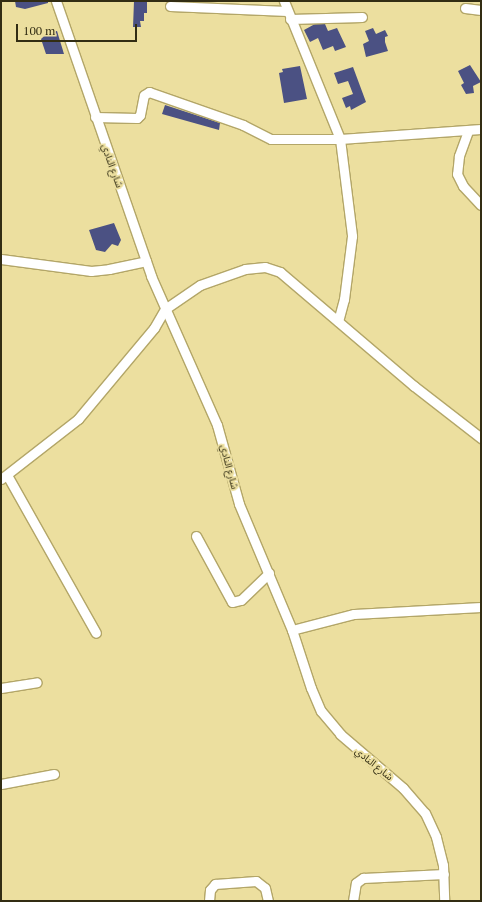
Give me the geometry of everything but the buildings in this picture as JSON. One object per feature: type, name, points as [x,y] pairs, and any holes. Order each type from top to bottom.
[{"type":"street","name":"شارع النادي","points":[[56,1],[146,261],[165,309],[217,425],[239,504],[292,630],[311,688],[321,711],[340,734],[404,788],[425,813],[439,847],[444,874],[444,901]]},
{"type":"street","points":[[284,1],[340,139],[352,236],[344,298],[338,321]]},
{"type":"street","points":[[170,6],[289,15],[362,17]]},
{"type":"street","points":[[465,8],[481,10]]},
{"type":"street","points":[[95,117],[137,118],[140,115],[144,96],[149,92],[244,125],[271,140],[340,139],[481,130]]},
{"type":"street","points":[[468,131],[459,156],[458,174],[463,186],[481,205]]},
{"type":"street","points":[[1,259],[91,271],[110,269],[146,261]]},
{"type":"street","points":[[96,633],[4,477],[78,419],[154,328],[165,309],[187,293],[224,275],[245,268],[265,267],[280,272],[481,438]]},
{"type":"street","points":[[196,536],[232,602],[240,600],[269,573]]},
{"type":"street","points":[[292,630],[354,614],[481,607]]},
{"type":"street","points":[[1,688],[37,682]]},
{"type":"street","points":[[1,784],[54,774]]},
{"type":"street","points":[[353,901],[356,883],[362,878],[444,874]]},
{"type":"street","points":[[209,901],[210,890],[216,884],[256,881],[265,888],[268,901]]}]
